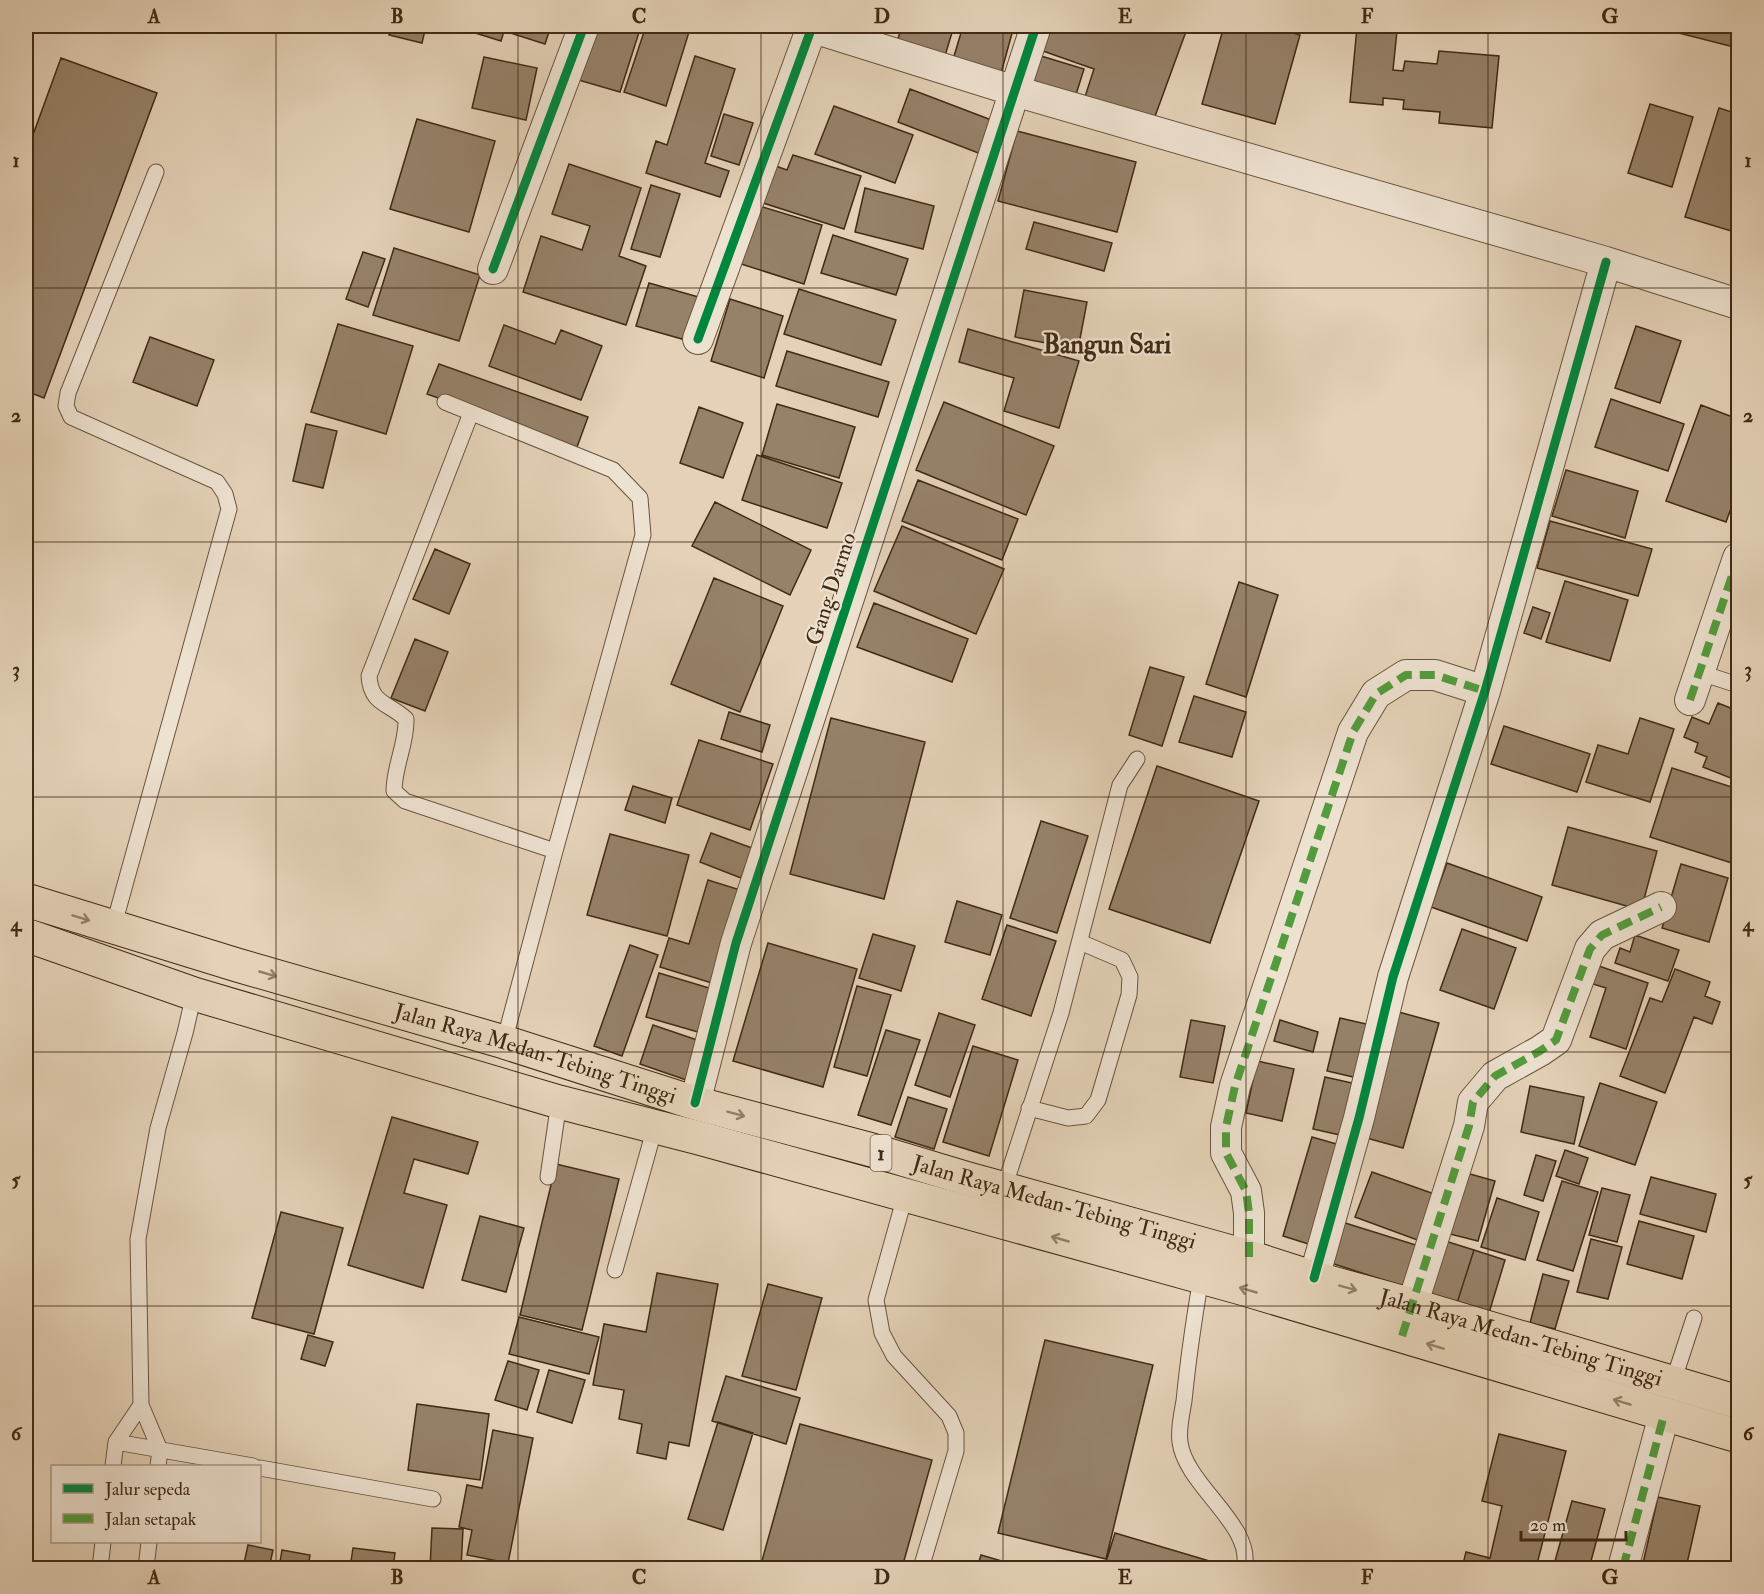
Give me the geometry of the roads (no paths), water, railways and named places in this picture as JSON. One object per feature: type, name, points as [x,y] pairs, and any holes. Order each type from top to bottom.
[{"type":"highway","name":"Jalan Raya Medan-Tebing Tinggi","points":[[26,900],[113,928],[504,1042],[695,1103],[872,1150],[1249,1257],[1738,1402]]},
{"type":"highway","name":"Jalan Raya Medan-Tebing Tinggi","points":[[26,935],[194,994],[559,1102],[1241,1288],[1738,1436]]},
{"type":"street","points":[[493,269],[584,26]]},
{"type":"street","points":[[698,339],[809,26],[1015,91],[1738,301]]},
{"type":"street","name":"Gang Darmo","points":[[695,1103],[736,943],[1036,26]]},
{"type":"street","points":[[1314,1278],[1359,1118],[1394,977],[1485,692],[1606,262]]},
{"type":"street","points":[[1695,686],[1738,558]]},
{"type":"street","points":[[1249,1257],[1249,1213],[1246,1191],[1226,1154],[1226,1127],[1235,1086],[1353,732],[1376,694],[1406,675],[1435,675],[1485,692]]},
{"type":"street","points":[[1402,1336],[1469,1126],[1473,1102],[1495,1076],[1556,1040],[1590,949],[1602,935],[1661,907]]},
{"type":"street","points":[[1623,1569],[1664,1415]]},
{"type":"lane","points":[[113,928],[229,509],[225,494],[217,482],[70,417],[66,406],[68,393],[156,172]]},
{"type":"lane","points":[[445,402],[613,470],[640,498],[643,535],[504,1042]]},
{"type":"lane","points":[[471,413],[369,676],[370,690],[379,701],[399,712],[406,719],[406,728],[394,776],[394,791],[405,801],[555,851]]},
{"type":"lane","points":[[1695,686],[1738,685]]},
{"type":"lane","points":[[1004,1188],[1060,1013],[1120,785],[1137,759]]},
{"type":"lane","points":[[1029,1108],[1068,1118],[1086,1116],[1098,1100],[1129,995],[1130,977],[1122,960],[1080,942]]},
{"type":"lane","points":[[158,1465],[160,1450],[141,1405],[138,1239],[158,1128],[194,994]]},
{"type":"lane","points":[[548,1177],[559,1102]]},
{"type":"lane","points":[[615,1270],[655,1127]]},
{"type":"lane","points":[[905,1196],[876,1300],[882,1332],[894,1356],[949,1416],[956,1433],[956,1451],[921,1569]]},
{"type":"lane","points":[[1201,1278],[1179,1442],[1188,1465],[1242,1540],[1247,1558],[1244,1569]]},
{"type":"lane","points":[[1673,1382],[1694,1318]]},
{"type":"lane","points":[[113,1465],[116,1442],[141,1405]]},
{"type":"lane","points":[[116,1442],[243,1465]]},
{"type":"lane","points":[[261,1468],[433,1499]]},
{"type":"lane","points":[[100,1569],[104,1543]]},
{"type":"lane","points":[[146,1569],[149,1543]]},
{"type":"district","name":"Bangun Sari","points":[[1107,345]]}]
